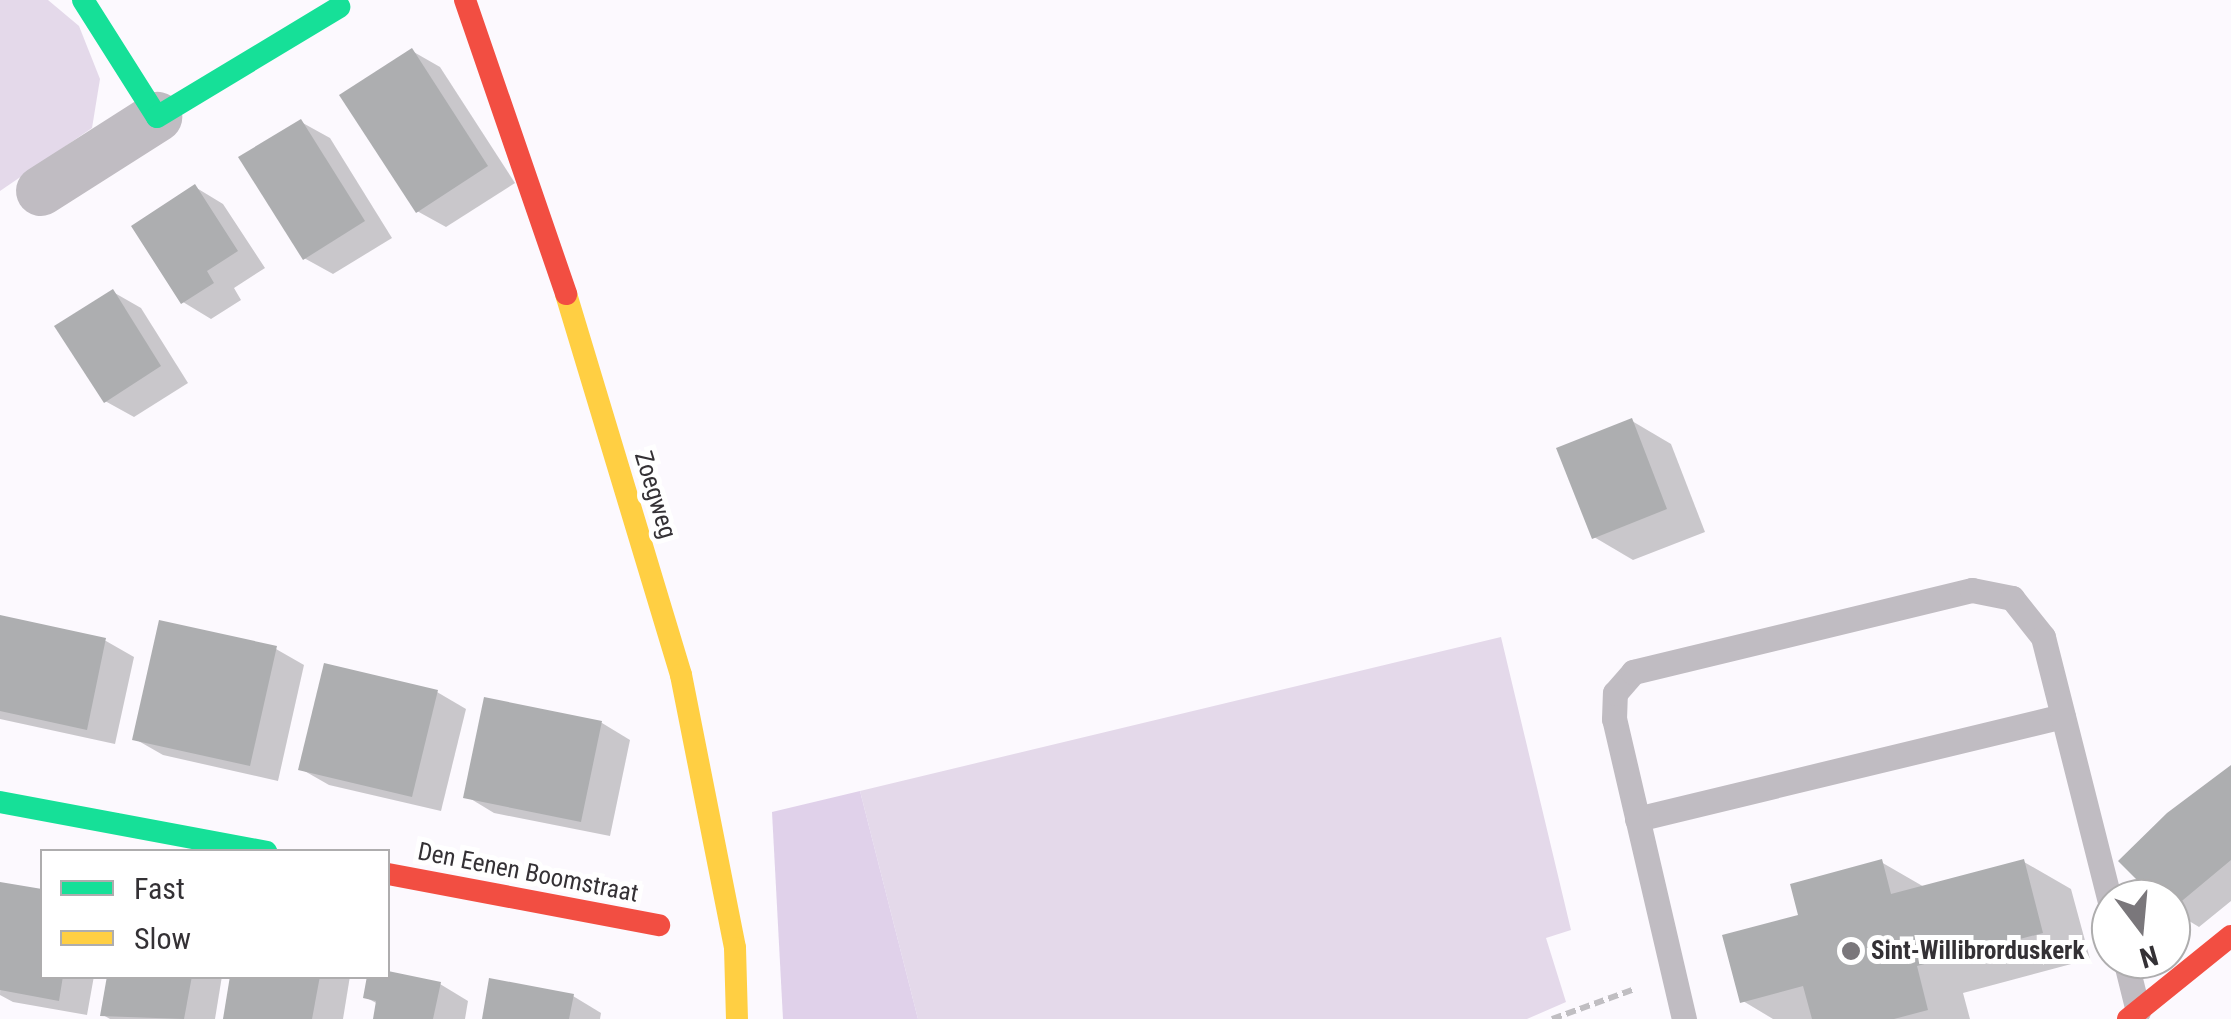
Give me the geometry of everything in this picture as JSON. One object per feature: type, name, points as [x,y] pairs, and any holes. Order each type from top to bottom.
[{"type":"street","points":[[83,0],[156,117]]},
{"type":"street","name":"Zoegweg","points":[[465,0],[562,284],[681,675],[734,948],[737,1019]]},
{"type":"street","points":[[41,191],[339,7]]},
{"type":"street","points":[[0,802],[250,849]]},
{"type":"street","name":"Den Eenen Boomstraat","points":[[390,874],[658,925]]},
{"type":"street","points":[[2144,1001],[2231,936]]},
{"type":"lane","points":[[1684,1019],[1614,719],[1615,693],[1633,672],[1972,590],[2012,598],[2042,638],[2104,879]]},
{"type":"lane","points":[[1638,819],[2062,716]]},
{"type":"path","points":[[1552,1019],[1602,998],[1675,980]]},
{"type":"shaded area","points":[[0,0],[48,0],[79,26],[100,79],[92,128],[0,191]]},
{"type":"shaded area","points":[[1501,637],[1571,930],[1546,938],[1566,1002],[1527,1019],[918,1019],[860,791]]},
{"type":"shaded area","points":[[860,791],[918,1019],[783,1019],[772,812]]},
{"type":"building","points":[[412,48],[488,166],[416,213],[339,95]]},
{"type":"building","points":[[301,119],[365,221],[303,260],[238,157]]},
{"type":"building","points":[[195,184],[238,251],[207,271],[214,283],[181,304],[131,226]]},
{"type":"building","points":[[113,289],[161,366],[104,403],[54,326]]},
{"type":"building","points":[[1632,418],[1667,509],[1592,539],[1556,448]]},
{"type":"building","points":[[0,615],[106,638],[87,730],[0,711]]},
{"type":"building","points":[[159,620],[277,646],[250,766],[132,740]]},
{"type":"building","points":[[324,663],[438,690],[412,797],[298,770]]},
{"type":"building","points":[[484,697],[602,721],[581,822],[463,798]]},
{"type":"building","points":[[2231,765],[2231,860],[2191,893],[2191,879],[2136,879],[2118,861],[2167,813]]},
{"type":"building","name":"Sint-Willibrorduskerk","points":[[1882,859],[1891,894],[2024,859],[2043,933],[1917,966],[1928,1010],[1894,1019],[1812,1019],[1803,986],[1740,1003],[1722,935],[1798,915],[1790,884]]},
{"type":"building","points":[[0,882],[40,889],[40,979],[63,979],[59,1001],[0,990]]},
{"type":"building","points":[[390,971],[441,982],[433,1019],[373,1019],[376,1001],[363,998],[366,979],[390,979]]},
{"type":"building","points":[[489,978],[574,994],[569,1019],[482,1019]]},
{"type":"building","points":[[106,979],[191,979],[184,1019],[100,1016]]},
{"type":"building","points":[[230,979],[319,979],[312,1019],[223,1019]]},
{"type":"traffic: fast","points":[[83,0],[157,117],[339,7]]},
{"type":"traffic: fast","points":[[0,802],[250,849]]},
{"type":"traffic: slow","points":[[566,294],[681,675],[735,948],[737,1019]]},
{"type":"traffic: jam","points":[[465,0],[566,294]]},
{"type":"traffic: jam","points":[[390,874],[659,925]]},
{"type":"traffic: jam","points":[[2128,1019],[2231,936]]},
{"type":"place","name":"Sint-Willibrorduskerk","points":[[1851,951]]}]
